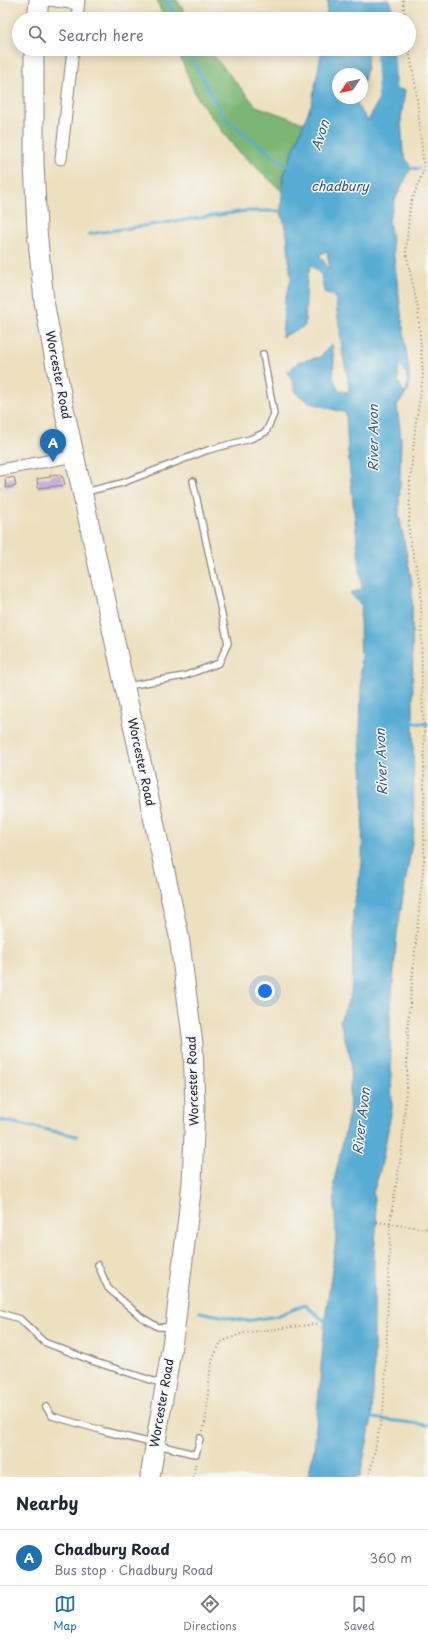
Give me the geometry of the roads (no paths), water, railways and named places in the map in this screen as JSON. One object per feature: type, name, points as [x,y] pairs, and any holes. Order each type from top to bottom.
[{"type":"highway","points":[[38,12],[39,0]]},
{"type":"highway","name":"Worcester Road","points":[[34,56],[34,162],[38,238],[44,300],[74,456],[179,936],[193,1044],[195,1108],[192,1183],[175,1327],[150,1477]]},
{"type":"street","points":[[49,0],[78,2],[77,12]]},
{"type":"street","points":[[61,159],[72,56]]},
{"type":"street","points":[[0,470],[74,456]]},
{"type":"lane","points":[[82,493],[122,483],[208,450],[250,439],[266,432],[274,414],[263,354]]},
{"type":"lane","points":[[125,686],[184,676],[219,663],[228,643],[193,481]]},
{"type":"lane","points":[[98,1264],[108,1288],[140,1317],[158,1327],[175,1327]]},
{"type":"lane","points":[[0,1313],[20,1319],[44,1342],[96,1362],[166,1384]]},
{"type":"lane","points":[[46,1407],[52,1416],[104,1432],[196,1454],[200,1438]]},
{"type":"water","points":[[328,0],[390,0],[393,12],[327,12]]},
{"type":"water","name":"chadbury","points":[[321,56],[368,56],[367,68],[332,68],[332,104],[357,104],[368,121],[383,91],[381,80],[390,80],[391,89],[405,90],[401,119],[403,153],[411,168],[397,195],[389,219],[409,373],[409,390],[397,405],[401,439],[399,515],[412,582],[414,831],[397,933],[390,1020],[392,1109],[381,1167],[373,1193],[377,1222],[374,1254],[374,1366],[372,1418],[360,1477],[308,1477],[314,1450],[325,1320],[336,1240],[334,1182],[349,1113],[351,1060],[340,1021],[351,994],[353,972],[353,911],[362,865],[363,782],[360,736],[360,614],[362,606],[350,593],[362,589],[348,453],[346,413],[311,403],[297,394],[288,372],[298,362],[320,357],[332,344],[334,359],[333,377],[339,391],[349,392],[335,296],[324,292],[321,275],[311,265],[307,278],[305,326],[282,337],[285,301],[291,280],[287,235],[281,211],[283,177],[312,102]],"holes":[[[327,251],[330,270],[319,255]],[[399,363],[408,382],[404,394],[398,380]]]},
{"type":"waterway","points":[[167,0],[173,12]]},
{"type":"waterway","points":[[191,56],[226,120],[287,166]]},
{"type":"waterway","name":"River Avon","points":[[385,56],[388,106]]},
{"type":"waterway","points":[[411,168],[419,169]]},
{"type":"waterway","points":[[89,234],[246,211],[281,211]]},
{"type":"waterway","points":[[410,722],[428,724]]},
{"type":"waterway","points":[[0,1120],[77,1136]]},
{"type":"waterway","points":[[200,1312],[246,1321],[277,1316],[305,1305],[327,1323]]},
{"type":"waterway","points":[[372,1418],[428,1425]]},
{"type":"place","name":"Chadbury Road","points":[[53,462]]},
{"type":"water label","name":"Avon","points":[[320,135]]}]
